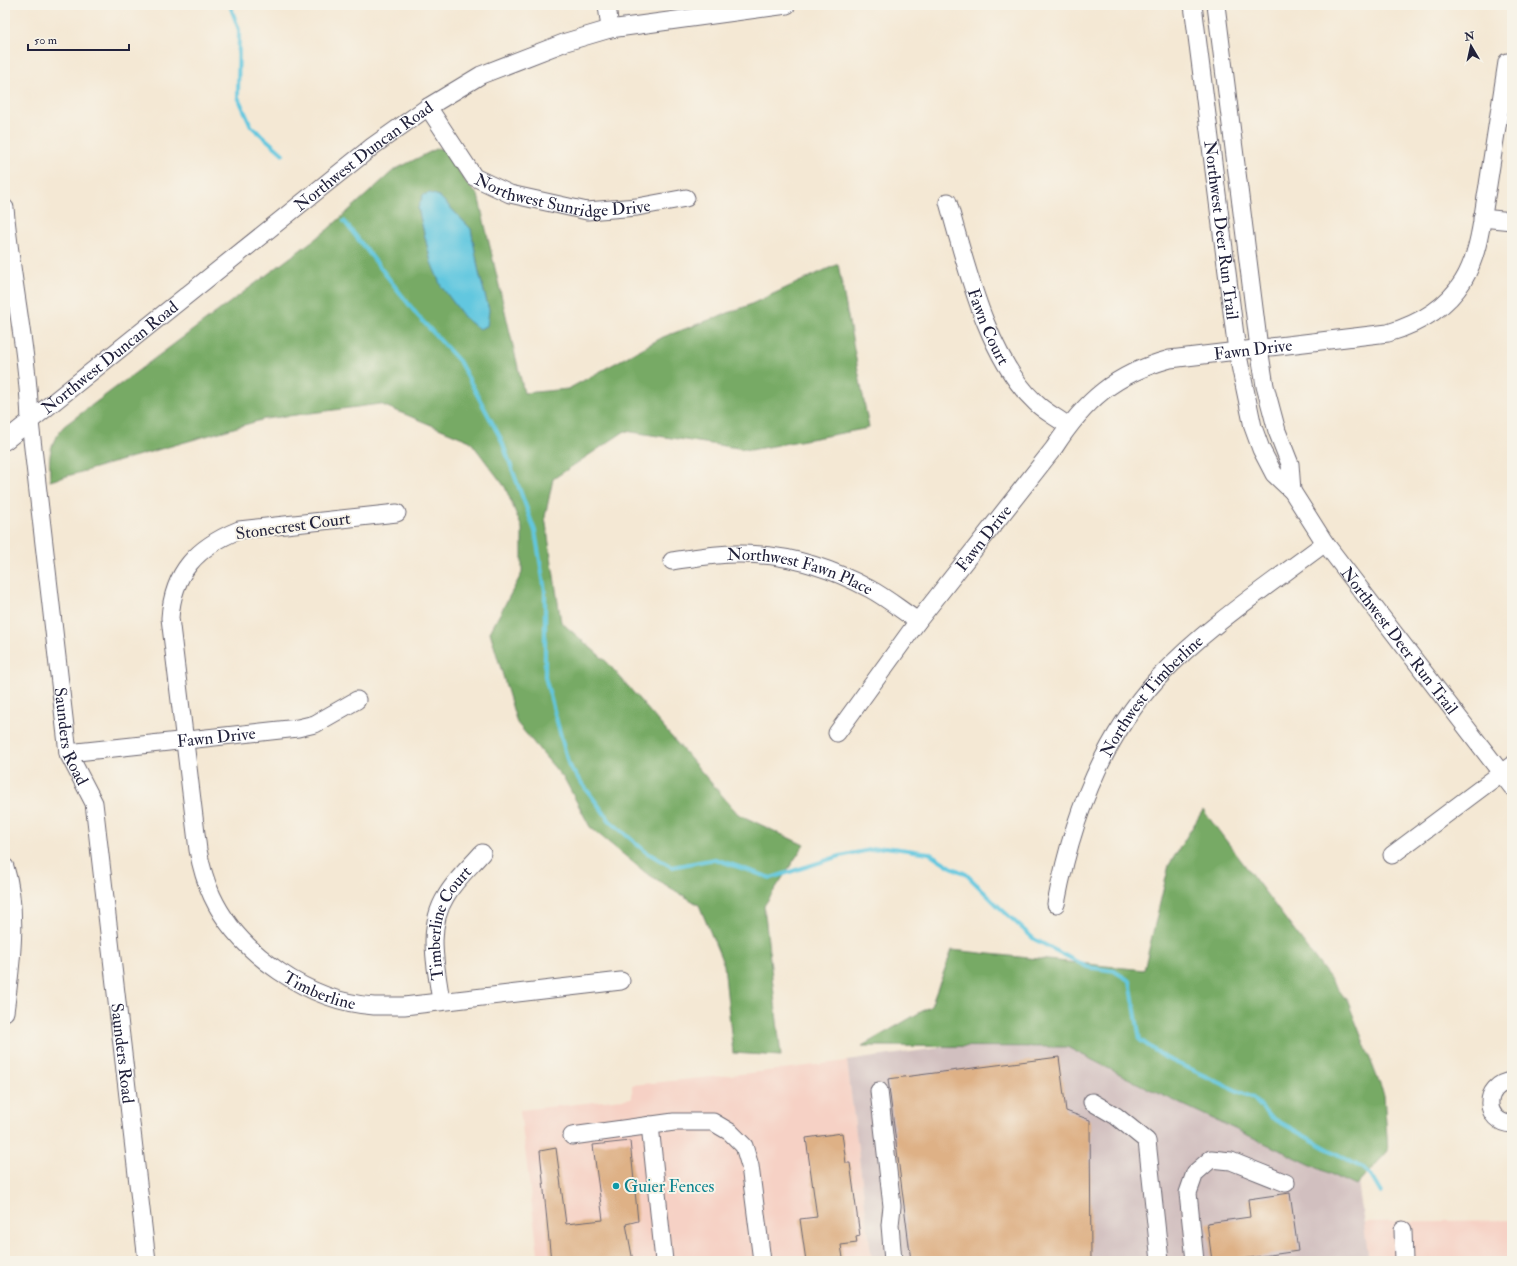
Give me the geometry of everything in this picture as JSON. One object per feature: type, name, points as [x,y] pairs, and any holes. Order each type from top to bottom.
[{"type":"street","points":[[607,5],[610,29]]},
{"type":"street","name":"Northwest Duncan Road","points":[[5,441],[374,146],[428,108],[481,75],[566,42],[610,29],[787,5]]},
{"type":"street","name":"Northwest Deer Run Trail","points":[[1193,5],[1237,350],[1253,427],[1261,449],[1274,474],[1292,491],[1325,543],[1507,769],[1512,787]]},
{"type":"street","name":"Northwest Deer Run Trail","points":[[1216,5],[1259,348],[1265,386],[1277,431],[1290,464],[1292,491]]},
{"type":"street","name":"Fawn Drive","points":[[837,733],[918,621],[1054,448],[1068,426],[1101,391],[1130,373],[1150,364],[1170,359],[1388,333],[1409,326],[1431,314],[1449,299],[1462,282],[1473,263],[1482,218],[1507,62]]},
{"type":"street","name":"Northwest Sunridge Drive","points":[[428,108],[474,177],[510,194],[587,211],[637,207],[686,198]]},
{"type":"street","points":[[1213,161],[1235,158]]},
{"type":"street","name":"Fawn Court","points":[[948,202],[984,320],[994,342],[1019,384],[1036,403],[1068,426]]},
{"type":"street","name":"Saunders Road","points":[[5,208],[9,255],[29,390],[30,422],[68,753],[94,803],[147,1261]]},
{"type":"street","points":[[1482,218],[1512,221]]},
{"type":"street","name":"Stonecrest Court","points":[[185,740],[170,618],[171,601],[178,582],[189,563],[202,550],[218,538],[239,530],[397,513]]},
{"type":"street","name":"Northwest Timberline","points":[[1056,904],[1063,868],[1078,816],[1103,758],[1132,711],[1158,679],[1209,631],[1325,543]]},
{"type":"street","name":"Northwest Fawn Place","points":[[672,561],[714,555],[736,554],[764,556],[820,567],[872,590],[918,621]]},
{"type":"street","name":"Fawn Drive","points":[[68,753],[298,728],[315,724],[357,700]]},
{"type":"street","name":"Timberline","points":[[185,740],[198,850],[202,873],[212,897],[226,919],[243,940],[266,962],[294,982],[322,994],[373,1006],[404,1006],[621,981]]},
{"type":"street","points":[[1392,855],[1507,769]]},
{"type":"street","name":"Timberline Court","points":[[441,1001],[433,945],[433,929],[446,896],[482,853]]},
{"type":"street","points":[[5,867],[12,897],[12,930],[5,1012]]},
{"type":"street","points":[[1512,1081],[1498,1086],[1490,1098],[1490,1105],[1495,1117],[1501,1121],[1512,1124]]},
{"type":"street","points":[[879,1091],[892,1206],[890,1225],[893,1261]]},
{"type":"street","points":[[1092,1102],[1116,1116],[1147,1141],[1160,1261]]},
{"type":"street","points":[[572,1136],[674,1122],[713,1122],[730,1132],[744,1146],[750,1166],[762,1261]]},
{"type":"street","points":[[650,1125],[664,1261]]},
{"type":"street","points":[[1195,1261],[1188,1193],[1195,1173],[1211,1159],[1231,1161],[1286,1183]]},
{"type":"street","points":[[1403,1230],[1404,1261]]},
{"type":"shaded area","points":[[1234,1006],[1347,1102],[1369,1261],[872,1261],[847,1061]]},
{"type":"shaded area","points":[[847,1061],[872,1261],[539,1261],[520,1110],[632,1098],[632,1085],[760,1072]]},
{"type":"shaded area","points":[[1512,1220],[1512,1261],[1369,1261],[1363,1222]]},
{"type":"green space","points":[[438,148],[445,150],[467,184],[478,195],[524,393],[568,389],[663,337],[747,306],[838,264],[869,428],[751,450],[625,431],[553,479],[545,517],[561,622],[607,662],[738,814],[804,845],[764,906],[781,1056],[733,1053],[724,965],[699,905],[646,873],[590,827],[565,780],[517,723],[490,632],[522,573],[522,528],[505,487],[470,441],[380,404],[265,419],[50,481],[50,458],[52,445],[64,426],[327,230],[394,170]],"holes":[[[439,196],[471,229],[479,273],[489,310],[431,262],[418,208]]]},
{"type":"green space","points":[[1203,810],[1348,1002],[1384,1095],[1388,1151],[1356,1186],[1143,1086],[1067,1047],[862,1046],[931,1006],[952,950],[1144,970],[1169,865]]},
{"type":"water","points":[[430,193],[439,196],[471,229],[479,273],[489,310],[487,326],[479,329],[465,318],[441,286],[431,262],[418,208],[423,195]]},
{"type":"building","points":[[1059,1057],[1066,1111],[1090,1120],[1091,1261],[911,1261],[888,1079]]},
{"type":"building","points":[[842,1133],[846,1163],[850,1163],[860,1236],[856,1237],[857,1243],[841,1245],[843,1258],[806,1261],[800,1219],[817,1217],[806,1138]]},
{"type":"building","name":"Guier Fences","points":[[630,1141],[638,1221],[626,1224],[633,1261],[551,1261],[540,1151],[556,1148],[566,1224],[603,1220],[593,1145]]},
{"type":"building","points":[[1290,1193],[1298,1251],[1228,1261],[1212,1261],[1207,1223],[1250,1217],[1248,1199]]},
{"type":"waterway","points":[[230,5],[239,30],[238,97],[251,126],[283,154]]},
{"type":"waterway","points":[[344,221],[418,316],[459,361],[501,439],[535,531],[545,591],[545,677],[569,766],[610,821],[646,852],[672,867],[715,859],[771,878],[840,856],[885,847],[929,853],[951,867],[966,874],[1034,939],[1087,967],[1114,971],[1130,981],[1140,1040],[1166,1058],[1253,1098],[1269,1116],[1362,1168],[1371,1176],[1381,1193]]},
{"type":"place","name":"Guier Fences","points":[[616,1186]]}]
